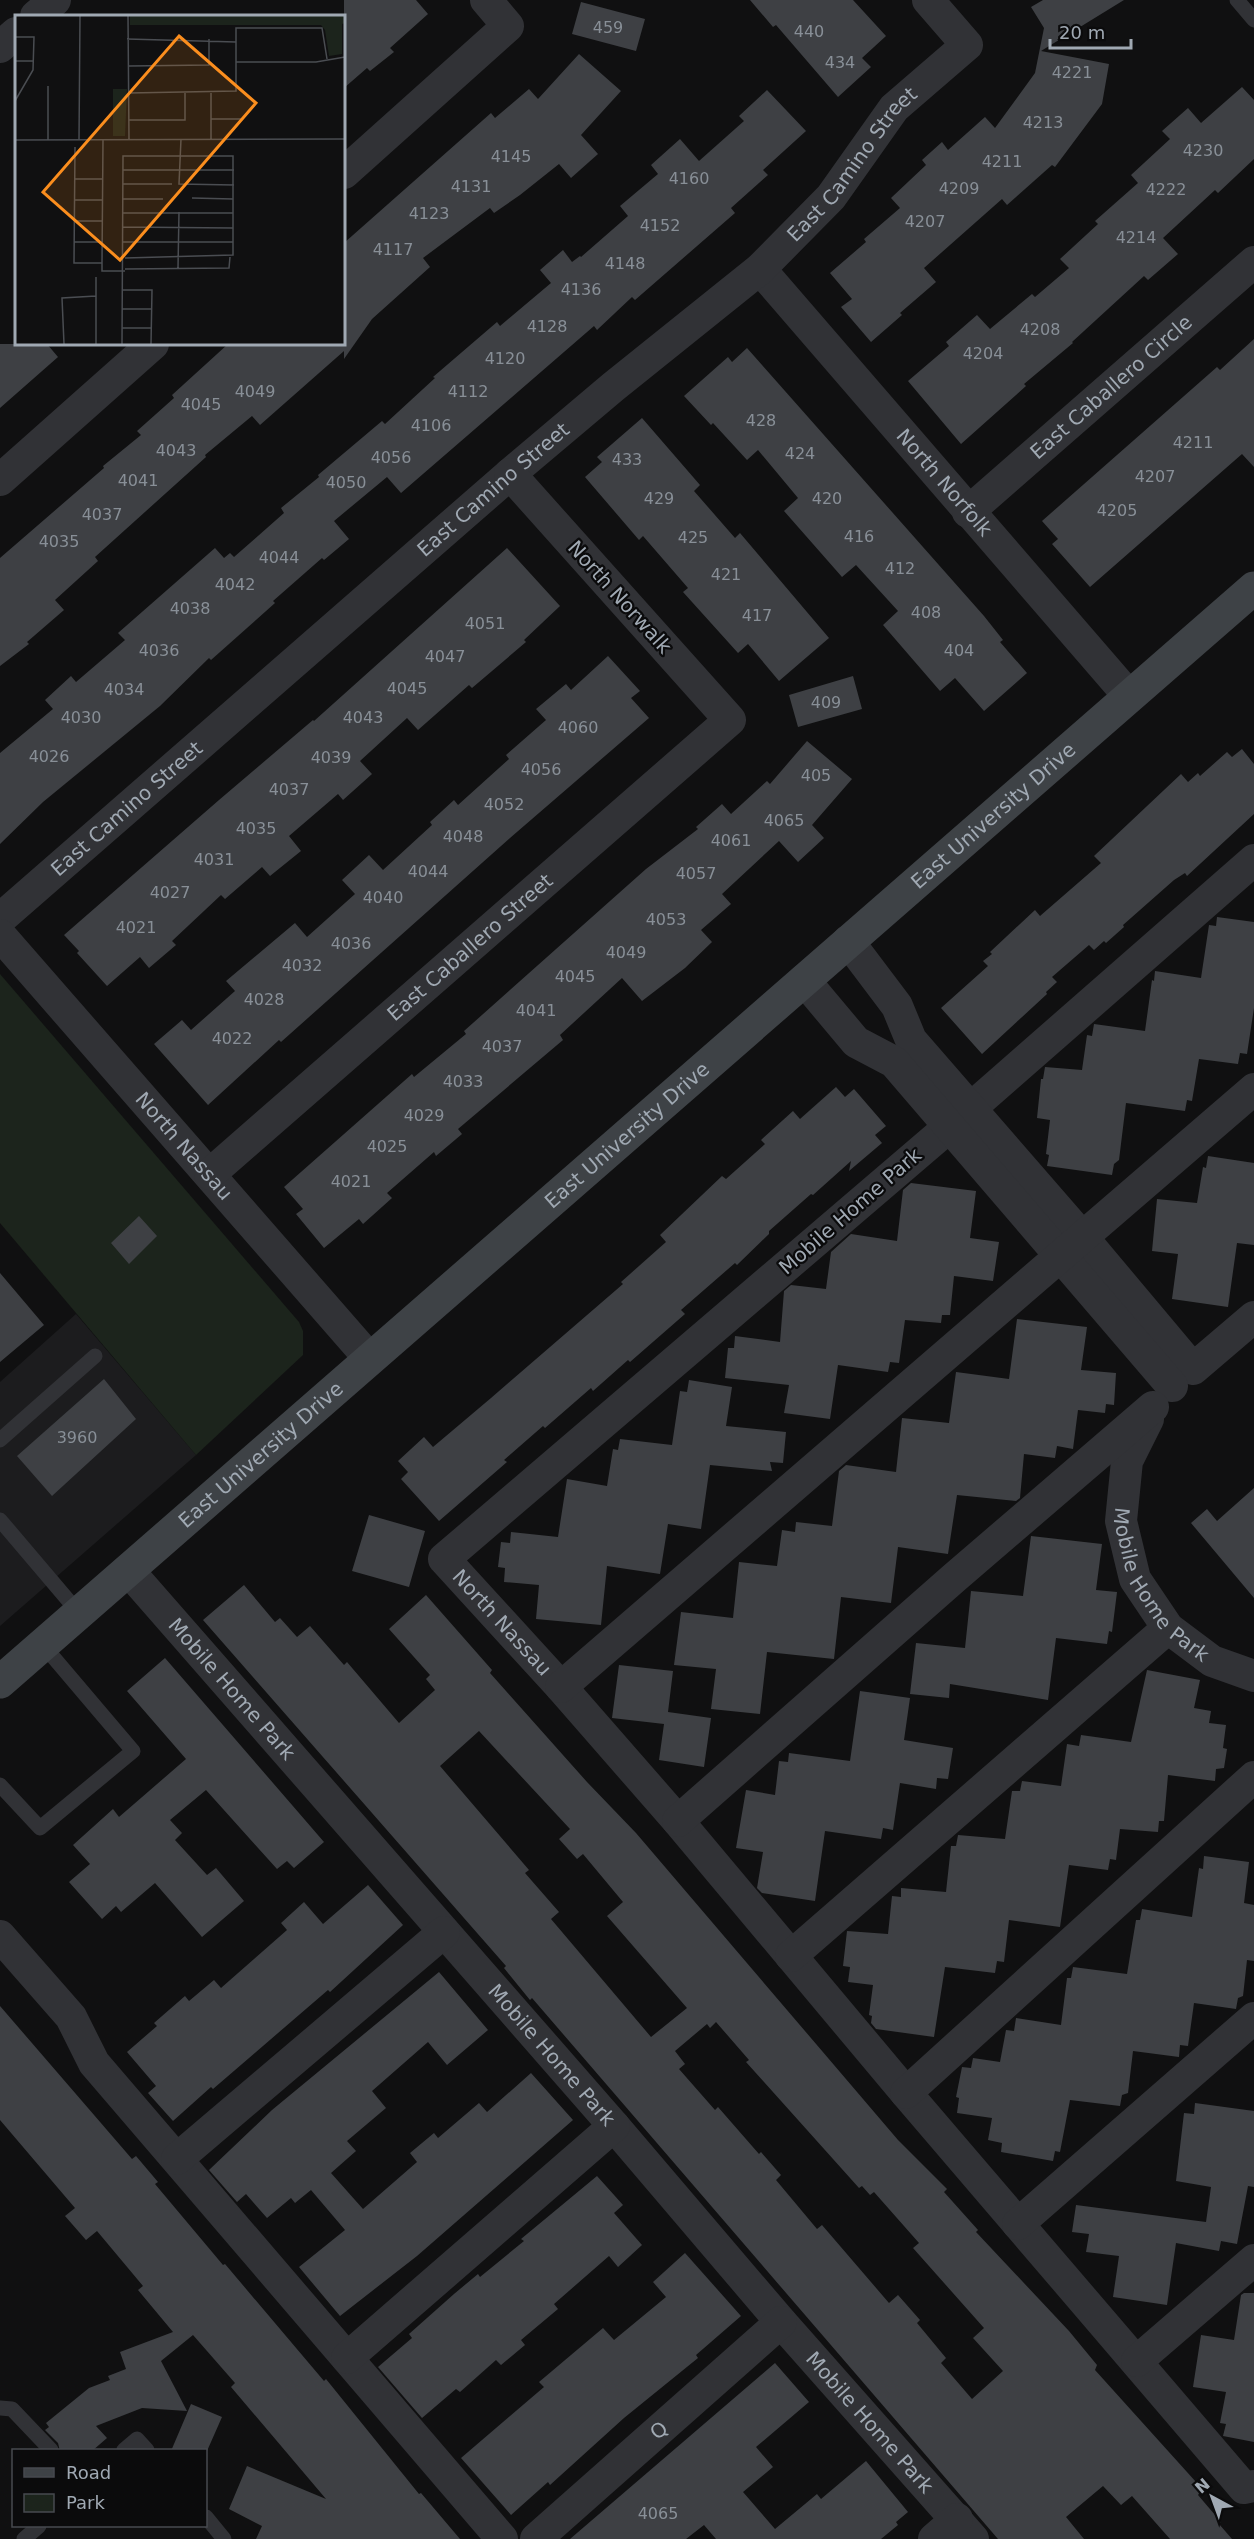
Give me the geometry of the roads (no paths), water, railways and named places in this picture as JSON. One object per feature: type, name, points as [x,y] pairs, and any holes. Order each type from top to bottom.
[{"type":"main road","name":"East University Drive","points":[[0,1682],[1254,588]]},
{"type":"street","points":[[37,15],[55,0]]},
{"type":"street","points":[[345,172],[508,26],[486,0]]},
{"type":"street","name":"East Camino Street","points":[[0,919],[510,474],[613,387],[760,269],[831,197],[894,108],[967,45],[928,0]]},
{"type":"street","points":[[0,47],[15,34]]},
{"type":"street","name":"East Caballero Circle","points":[[968,512],[1254,262]]},
{"type":"street","name":"North Norfolk","points":[[760,269],[1129,696]]},
{"type":"street","points":[[0,480],[152,345]]},
{"type":"street","name":"North Norwalk","points":[[510,474],[730,720]]},
{"type":"street","name":"East Caballero Street","points":[[210,1174],[730,720]]},
{"type":"street","name":"Mobile Home Park","points":[[444,1559],[960,1117],[1254,860]]},
{"type":"street","name":"North Nassau","points":[[0,935],[370,1359]]},
{"type":"street","points":[[848,941],[897,1006],[911,1040],[960,1117],[1072,1247],[1172,1388]]},
{"type":"street","points":[[804,980],[856,1042],[894,1062],[960,1117]]},
{"type":"street","points":[[561,1687],[1254,1089]]},
{"type":"street","points":[[678,1821],[1254,1317]]},
{"type":"street","points":[[1172,1388],[1237,1345],[1254,1342]]},
{"type":"street","name":"Mobile Home Park","points":[[1172,1388],[1127,1461],[1121,1521],[1135,1579],[1168,1628],[1212,1661],[1254,1676]]},
{"type":"street","name":"North Nassau","points":[[444,1559],[561,1687],[678,1821],[1244,2488],[1254,2486]]},
{"type":"street","name":"Mobile Home Park","points":[[128,1570],[614,2126],[781,2322],[955,2532]]},
{"type":"street","points":[[791,1956],[1168,1628]]},
{"type":"street","points":[[906,2092],[1254,1777]]},
{"type":"street","points":[[177,2159],[444,1932]]},
{"type":"street","points":[[0,1936],[71,2018],[94,2063],[502,2539]]},
{"type":"street","points":[[1018,2224],[1254,2018]]},
{"type":"street","points":[[347,2358],[614,2126]]},
{"type":"street","points":[[1137,2361],[1254,2260]]},
{"type":"street","name":"Q","points":[[536,2539],[781,2322]]},
{"type":"lane","points":[[1237,0],[1254,20]]},
{"type":"lane","points":[[0,1440],[95,1356]]},
{"type":"lane","points":[[0,1520],[79,1613]]},
{"type":"lane","points":[[0,1785],[40,1828],[133,1751],[43,1645]]},
{"type":"lane","points":[[0,2408],[12,2409],[49,2449]]},
{"type":"lane","points":[[207,2518],[224,2539]]},
{"type":"lane","points":[[27,2538],[38,2527]]}]
